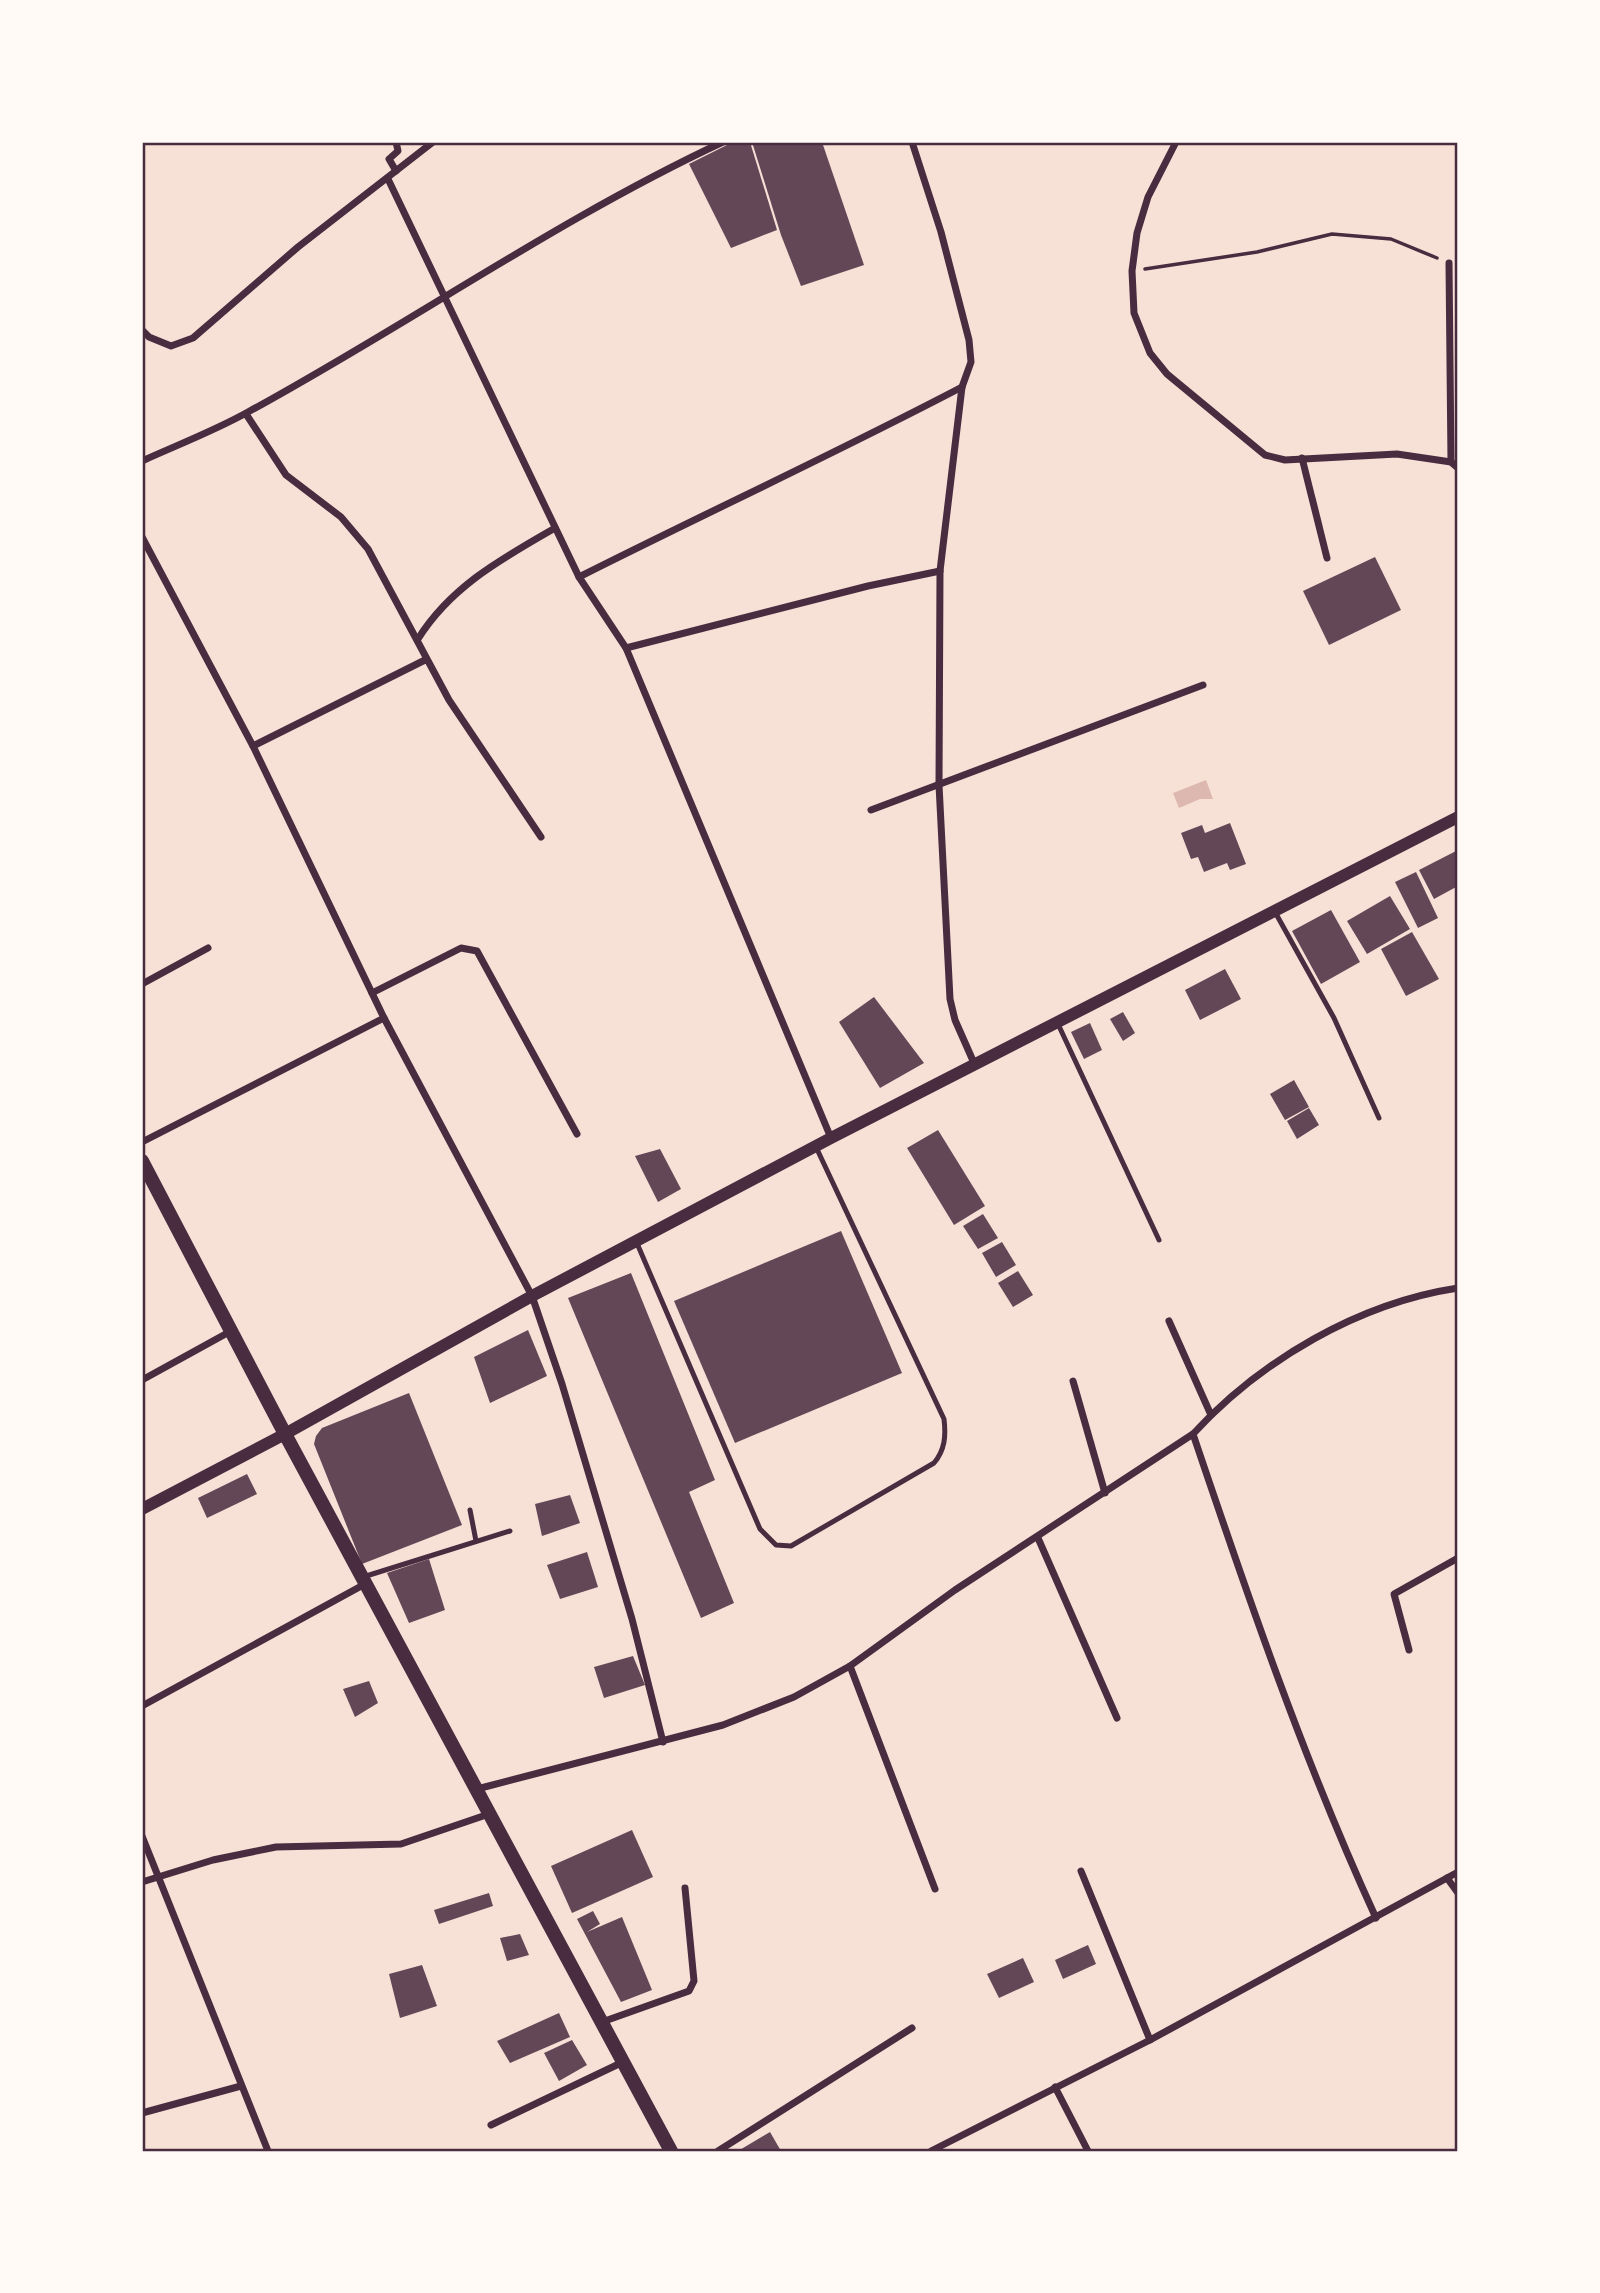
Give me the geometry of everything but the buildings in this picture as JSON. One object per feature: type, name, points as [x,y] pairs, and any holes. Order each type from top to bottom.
[{"type":"main road","points":[[142,1161],[285,1434],[671,2151]]},
{"type":"street","points":[[396,142],[398,151],[389,159],[396,171]]},
{"type":"street","points":[[142,330],[149,337],[171,346],[193,338],[298,247],[433,142]]},
{"type":"street","points":[[142,460],[246,414],[614,197],[723,142]]},
{"type":"street","points":[[912,142],[970,340],[971,362],[962,387],[940,571],[939,785],[950,999],[955,1020],[974,1063]]},
{"type":"street","points":[[1176,142],[1148,197],[1137,233],[1132,271],[1135,313],[1150,353],[1167,373],[1265,455],[1285,460],[1397,454],[1451,462],[1458,468]]},
{"type":"street","points":[[388,179],[579,577],[625,648],[831,1138]]},
{"type":"street","points":[[1449,263],[1451,462]]},
{"type":"street","points":[[579,577],[757,487],[861,440],[962,387]]},
{"type":"street","points":[[246,414],[286,475],[341,517],[368,550],[418,639],[425,660],[541,837]]},
{"type":"street","points":[[1303,458],[1327,558]]},
{"type":"street","points":[[418,639],[439,610],[469,580],[555,528]]},
{"type":"street","points":[[142,537],[253,746],[384,1018],[532,1296],[562,1384],[632,1619],[663,1742]]},
{"type":"street","points":[[625,648],[868,586],[940,571]]},
{"type":"street","points":[[253,746],[425,660]]},
{"type":"street","points":[[871,810],[1203,685]]},
{"type":"street","points":[[142,1508],[285,1434],[532,1296],[831,1138],[1458,817]]},
{"type":"street","points":[[372,993],[461,947],[477,951],[577,1134]]},
{"type":"street","points":[[142,985],[208,948]]},
{"type":"street","points":[[142,1142],[384,1018]]},
{"type":"street","points":[[476,1789],[723,1725],[794,1697],[850,1666],[955,1590],[1193,1434],[1210,1415],[1297,1350],[1350,1322],[1408,1298],[1458,1288]]},
{"type":"street","points":[[1169,1321],[1210,1415]]},
{"type":"street","points":[[142,1380],[231,1331]]},
{"type":"street","points":[[1073,1381],[1105,1493]]},
{"type":"street","points":[[1193,1434],[1289,1706],[1339,1838],[1376,1918]]},
{"type":"street","points":[[1038,1538],[1117,1718]]},
{"type":"street","points":[[1409,1650],[1394,1594],[1458,1558]]},
{"type":"street","points":[[142,1706],[364,1581]]},
{"type":"street","points":[[850,1666],[935,1889]]},
{"type":"street","points":[[142,1882],[214,1860],[276,1847],[401,1844],[489,1814]]},
{"type":"street","points":[[142,1836],[268,2151]]},
{"type":"street","points":[[1081,1871],[1150,2040]]},
{"type":"street","points":[[932,2151],[1150,2040],[1458,1872]]},
{"type":"street","points":[[1447,1878],[1458,1893]]},
{"type":"street","points":[[602,2023],[689,1991],[694,1981],[685,1888]]},
{"type":"street","points":[[719,2151],[912,2028]]},
{"type":"street","points":[[491,2125],[623,2062]]},
{"type":"street","points":[[142,2113],[241,2086]]},
{"type":"street","points":[[1055,2087],[1088,2151]]},
{"type":"lane","points":[[1275,912],[1334,1018],[1379,1118]]},
{"type":"lane","points":[[1057,1021],[1159,1240]]},
{"type":"lane","points":[[636,1241],[760,1529],[776,1545],[791,1546],[934,1463],[940,1455],[946,1431],[944,1419],[816,1146]]},
{"type":"lane","points":[[470,1510],[476,1541]]},
{"type":"lane","points":[[364,1581],[510,1531]]},
{"type":"path","points":[[1132,271],[1256,252],[1332,234],[1391,239],[1449,263]]},
{"type":"shaded area","points":[[1206,780],[1213,799],[1200,799],[1179,808],[1173,793]]}]
